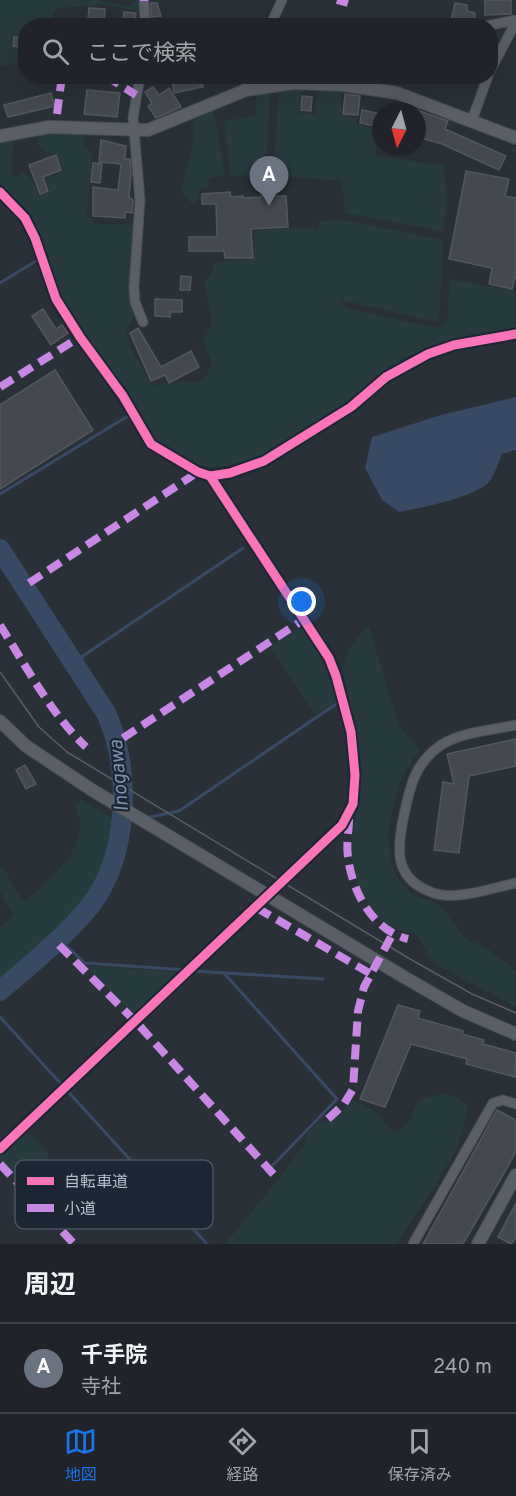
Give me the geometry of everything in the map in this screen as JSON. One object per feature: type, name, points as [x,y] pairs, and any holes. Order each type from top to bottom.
[{"type":"street","points":[[274,18],[282,0]]},
{"type":"street","points":[[144,1],[145,18]]},
{"type":"street","points":[[498,24],[516,21]]},
{"type":"street","points":[[498,56],[516,21]]},
{"type":"street","points":[[139,84],[133,131],[140,200],[134,287],[135,302],[143,322]]},
{"type":"street","points":[[246,90],[247,84]]},
{"type":"street","points":[[0,136],[48,127],[77,126],[133,131],[164,126],[214,101],[246,90],[287,84]]},
{"type":"street","points":[[309,84],[371,88],[422,101],[516,138]]},
{"type":"street","points":[[472,120],[485,84]]},
{"type":"street","points":[[0,192],[24,218],[35,238],[56,299],[80,337],[123,396],[151,444],[198,472],[210,476],[230,473],[264,461],[351,406],[386,378],[428,354],[454,345],[516,334]]},
{"type":"street","points":[[0,1149],[342,825],[353,804],[355,775],[351,732],[329,657],[210,476]]},
{"type":"street","points":[[0,721],[26,746],[92,790],[404,977],[464,1011],[516,1034]]},
{"type":"street","points":[[516,725],[455,738],[423,760],[411,781],[398,845],[404,869],[417,885],[432,893],[450,895],[516,883]]},
{"type":"street","points":[[413,1244],[493,1103],[502,1100],[516,1104]]},
{"type":"street","points":[[478,1244],[516,1175]]},
{"type":"green space","points":[[0,0],[99,0],[130,6],[135,0],[141,0],[141,9],[138,11],[104,5],[57,8],[52,18],[18,18],[18,62],[0,65]]},
{"type":"green space","points":[[279,89],[301,90],[298,113],[315,114],[317,90],[341,91],[341,116],[358,118],[357,124],[372,128],[372,156],[444,166],[447,204],[443,231],[345,213],[342,181],[273,175]]},
{"type":"green space","points":[[270,92],[266,175],[231,176],[224,121],[256,116],[256,94]]},
{"type":"green space","points":[[213,109],[225,175],[209,178],[208,188],[199,190],[199,200],[192,204],[181,190],[194,141],[194,120]]},
{"type":"green space","points":[[51,132],[85,132],[84,148],[92,152],[87,216],[95,224],[134,224],[131,300],[135,315],[126,331],[130,346],[151,385],[200,381],[206,376],[212,364],[203,342],[212,321],[204,282],[209,278],[215,263],[254,259],[255,231],[310,227],[318,231],[320,221],[343,220],[443,240],[439,322],[341,300],[346,308],[436,328],[442,327],[448,319],[449,279],[516,291],[516,330],[453,341],[403,359],[347,404],[261,456],[228,466],[198,466],[154,441],[126,392],[81,333],[58,296],[34,225],[0,184],[0,141],[13,141],[14,177],[24,172],[31,178],[39,196],[50,192],[46,178],[64,172],[57,154],[46,152],[38,144],[39,135]]},
{"type":"green space","points":[[303,626],[325,660],[339,699],[315,714],[270,646]]},
{"type":"green space","points":[[369,626],[399,726],[420,750],[402,779],[391,817],[390,855],[395,873],[404,887],[414,895],[435,903],[446,912],[459,932],[466,938],[488,949],[516,970],[516,1007],[434,964],[416,935],[387,926],[374,912],[357,883],[351,855],[360,776],[356,734],[343,671],[348,651]]},
{"type":"green space","points":[[81,799],[118,821],[110,851],[100,875],[76,915],[0,986],[0,927],[13,915],[0,891],[0,867],[5,869],[13,887],[24,902],[61,868],[68,858],[79,835],[80,823],[75,806]]},
{"type":"green space","points":[[85,966],[182,972],[136,1016]]},
{"type":"green space","points":[[445,1093],[458,1097],[468,1107],[464,1126],[458,1144],[440,1178],[397,1244],[225,1244],[285,1171],[305,1143],[307,1134],[320,1122],[336,1117],[353,1100],[375,1111],[394,1132],[408,1124],[418,1101]]},
{"type":"green space","points":[[26,1129],[50,1154],[44,1160],[15,1160],[15,1178],[0,1162],[0,1153]]},
{"type":"water","points":[[516,397],[516,450],[502,454],[488,483],[458,498],[399,512],[382,500],[365,468],[372,437],[441,415]]},
{"type":"building","points":[[485,0],[511,0],[511,14],[485,15]]},
{"type":"building","points":[[151,3],[157,3],[161,16],[151,17]]},
{"type":"building","points":[[455,3],[467,5],[467,11],[475,13],[475,18],[452,18]]},
{"type":"building","points":[[89,8],[105,9],[104,18],[88,18]]},
{"type":"building","points":[[124,12],[136,13],[135,18],[123,18]]},
{"type":"building","points":[[14,37],[18,37],[18,47],[13,46]]},
{"type":"building","points":[[173,84],[202,84],[203,87],[174,93]]},
{"type":"building","points":[[153,87],[159,95],[169,88],[181,107],[156,118],[148,106],[152,103],[145,92]]},
{"type":"building","points":[[87,90],[120,93],[117,117],[84,114]]},
{"type":"building","points":[[51,93],[55,106],[8,117],[4,105]]},
{"type":"building","points":[[345,94],[360,96],[358,115],[343,114]]},
{"type":"building","points":[[302,96],[312,97],[311,111],[301,110]]},
{"type":"building","points":[[362,110],[372,112],[372,126],[360,123]]},
{"type":"building","points":[[426,113],[448,121],[445,129],[506,156],[499,170],[442,144],[426,140]]},
{"type":"building","points":[[101,140],[126,146],[125,159],[130,159],[129,197],[133,200],[132,213],[125,212],[125,218],[93,216],[93,187],[118,190],[121,164],[99,162]]},
{"type":"building","points":[[56,155],[61,170],[43,177],[48,191],[40,194],[29,165]]},
{"type":"building","points":[[93,163],[102,164],[100,183],[91,182]]},
{"type":"building","points":[[466,171],[509,179],[505,196],[516,198],[516,274],[512,289],[489,284],[492,268],[449,259]]},
{"type":"building","points":[[230,192],[231,197],[243,196],[243,198],[261,197],[261,192],[275,192],[275,196],[286,196],[288,227],[251,229],[253,258],[225,258],[224,251],[189,251],[189,237],[217,237],[216,204],[202,204],[202,194]]},
{"type":"building","points":[[181,276],[191,277],[190,290],[180,290]]},
{"type":"building","points":[[155,299],[182,300],[182,312],[170,312],[170,317],[155,316]]},
{"type":"building","points":[[43,309],[56,329],[62,325],[68,333],[51,345],[32,316]]},
{"type":"building","points":[[138,328],[161,367],[191,351],[199,367],[169,383],[165,375],[151,381],[130,333]]},
{"type":"building","points":[[55,370],[93,430],[0,489],[0,405]]},
{"type":"building","points":[[516,739],[516,766],[469,776],[459,853],[434,850],[443,782],[454,784],[447,754]]},
{"type":"building","points":[[25,765],[36,784],[26,789],[16,770]]},
{"type":"building","points":[[398,1005],[420,1011],[418,1018],[463,1031],[462,1034],[484,1040],[483,1044],[516,1053],[515,1077],[466,1064],[467,1059],[411,1044],[385,1107],[360,1099]]},
{"type":"building","points":[[497,1110],[516,1120],[516,1151],[506,1170],[463,1244],[423,1244]]},
{"type":"building","points":[[516,1203],[516,1238],[511,1244],[498,1237]]},
{"type":"waterway","points":[[0,283],[36,261]]},
{"type":"waterway","points":[[0,494],[128,416]]},
{"type":"waterway","points":[[74,662],[243,548]]},
{"type":"waterway","name":"Inogawa","points":[[0,549],[106,713],[120,760],[123,785],[119,838],[113,863],[103,886],[90,906],[69,929],[0,991]]},
{"type":"waterway","points":[[146,818],[179,811],[336,704]]},
{"type":"waterway","points":[[122,822],[134,820]]},
{"type":"waterway","points":[[59,939],[85,963],[186,970]]},
{"type":"waterway","points":[[193,971],[323,979]]},
{"type":"waterway","points":[[224,973],[337,1099],[273,1165]]},
{"type":"waterway","points":[[0,1017],[130,1160]]},
{"type":"waterway","points":[[193,1229],[207,1244]]},
{"type":"tram line","points":[[0,672],[39,727],[67,752],[410,959],[472,994],[516,1013]]},
{"type":"marked path","points":[[337,0],[348,3]]},
{"type":"marked path","points":[[57,114],[61,84]]},
{"type":"marked path","points":[[119,84],[136,95]]},
{"type":"marked path","points":[[0,387],[80,337]]},
{"type":"marked path","points":[[29,583],[198,472]]},
{"type":"marked path","points":[[123,738],[303,620]]},
{"type":"marked path","points":[[0,625],[50,705],[86,747]]},
{"type":"marked path","points":[[349,819],[348,857],[359,896],[374,918],[384,927],[408,939]]},
{"type":"marked path","points":[[257,908],[371,974]]},
{"type":"marked path","points":[[328,1119],[344,1104],[353,1089],[358,1011],[364,987],[392,935]]},
{"type":"marked path","points":[[59,945],[136,1022],[275,1176]]},
{"type":"marked path","points":[[0,1164],[15,1180]]},
{"type":"marked path","points":[[60,1229],[74,1244]]},
{"type":"cycle path","points":[[0,192],[25,218],[35,238],[56,299],[80,337],[123,396],[151,444],[198,472],[210,476],[230,473],[264,461],[351,407],[386,377],[428,354],[454,345],[516,334]]},
{"type":"cycle path","points":[[0,1149],[342,825],[353,804],[355,775],[351,732],[329,658],[210,476]]},
{"type":"place","name":"千手院","points":[[269,206]]}]
